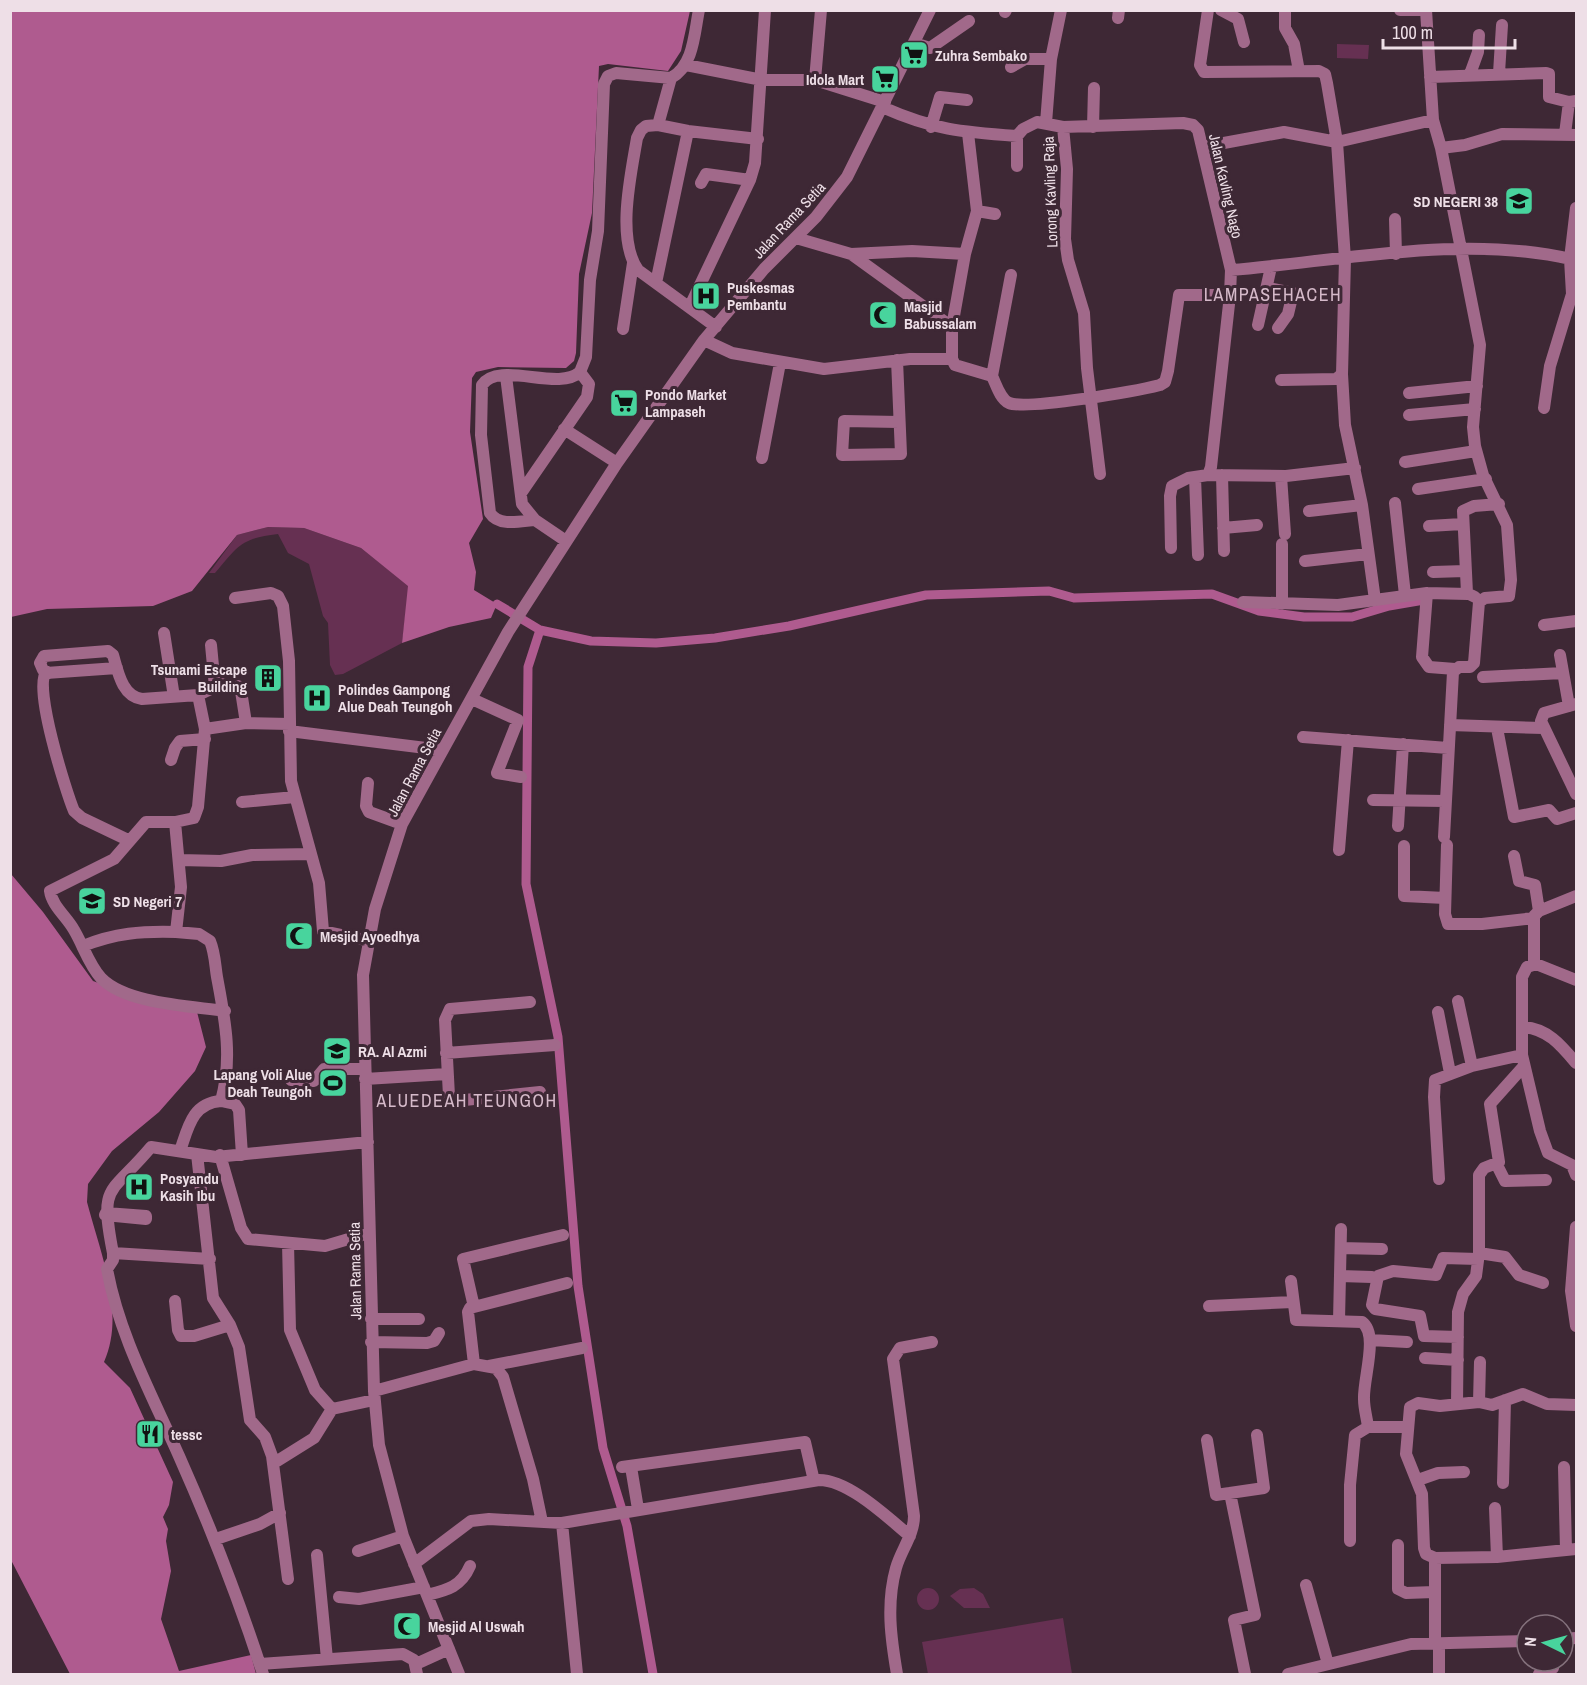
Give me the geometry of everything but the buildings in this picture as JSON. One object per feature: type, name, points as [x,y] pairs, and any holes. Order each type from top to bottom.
[{"type":"street","points":[[658,125],[671,78],[686,65],[699,10]]},
{"type":"street","points":[[690,306],[750,180],[758,139],[765,10]]},
{"type":"street","points":[[815,80],[820,10]]},
{"type":"street","name":"Jalan Rama Setia","points":[[459,1674],[403,1536],[379,1445],[371,1342],[363,975],[375,909],[402,824],[520,612],[617,463],[704,340],[764,269],[816,217],[847,177],[930,10]]},
{"type":"street","points":[[686,65],[762,80],[815,80],[883,104],[931,127],[968,133],[1017,136],[1031,123],[1046,123],[1052,59],[1061,10]]},
{"type":"street","points":[[1208,10],[1200,65],[1204,72],[1319,71],[1325,74],[1337,142],[1345,259],[1342,374],[1345,425],[1362,505],[1374,600]]},
{"type":"street","points":[[1221,10],[1238,19],[1244,42]]},
{"type":"street","points":[[1285,10],[1285,28],[1294,44],[1299,71]]},
{"type":"street","points":[[1243,602],[1338,605],[1427,593],[1468,594],[1481,600],[1509,595],[1508,534],[1499,504],[1486,479],[1476,451],[1473,427],[1480,345],[1441,148],[1433,120],[1426,10],[1400,10]]},
{"type":"street","points":[[914,43],[930,48],[969,21]]},
{"type":"street","points":[[1499,73],[1502,25]]},
{"type":"street","points":[[1470,74],[1478,52],[1479,36]]},
{"type":"street","points":[[1011,67],[1025,59],[1052,59]]},
{"type":"street","points":[[535,520],[496,520],[490,513],[481,435],[480,390],[487,379],[506,376],[566,379],[580,372],[587,348],[589,288],[598,231],[604,84],[608,76],[616,73],[671,78]]},
{"type":"street","points":[[1430,76],[1499,73],[1549,74],[1549,97],[1573,101],[1571,135],[1502,134],[1465,145],[1441,148]]},
{"type":"street","points":[[1093,127],[1094,88]]},
{"type":"street","points":[[931,127],[940,97],[967,100]]},
{"type":"street","points":[[1202,147],[1284,132],[1337,142],[1433,120]]},
{"type":"street","name":"Jalan Kavling Nago","points":[[1046,123],[1064,127],[1188,123],[1198,130],[1231,270],[1208,475]]},
{"type":"street","points":[[623,329],[633,263],[626,217],[635,149],[640,130],[646,126],[658,125],[758,139]]},
{"type":"street","name":"Lorong Kavling Raja","points":[[1064,127],[1067,169],[1065,239],[1068,260],[1084,313],[1087,368],[1100,474]]},
{"type":"street","points":[[656,283],[688,131]]},
{"type":"street","points":[[968,133],[977,211],[965,254],[952,327],[952,359],[959,368],[992,376]]},
{"type":"street","points":[[1017,136],[1017,166]]},
{"type":"street","points":[[701,183],[706,174],[750,180]]},
{"type":"street","points":[[1544,408],[1550,366],[1574,295],[1570,259],[1576,208]]},
{"type":"street","points":[[977,211],[995,214]]},
{"type":"street","points":[[1395,219],[1396,254]]},
{"type":"street","points":[[796,238],[851,254],[912,251],[965,254]]},
{"type":"street","points":[[1231,270],[1462,249],[1534,252],[1570,259]]},
{"type":"street","points":[[851,254],[952,327]]},
{"type":"street","points":[[633,263],[638,270],[716,327]]},
{"type":"street","points":[[1258,326],[1271,267]]},
{"type":"street","points":[[1011,274],[992,376],[1003,397],[1011,403],[1054,402],[1161,385],[1165,382],[1168,371],[1179,295],[1230,295]]},
{"type":"street","points":[[1268,288],[1293,293],[1288,314],[1278,328]]},
{"type":"street","points":[[704,340],[732,353],[780,363],[832,369],[897,360],[952,359]]},
{"type":"street","points":[[897,360],[901,454],[842,455],[844,421],[899,422]]},
{"type":"street","points":[[762,458],[772,419],[780,363]]},
{"type":"street","points":[[521,493],[588,394],[589,384],[580,372]]},
{"type":"street","points":[[1281,380],[1336,379],[1342,374]]},
{"type":"street","points":[[506,376],[522,504],[535,520],[566,541]]},
{"type":"street","points":[[1409,393],[1477,386]]},
{"type":"street","points":[[1409,415],[1475,409]]},
{"type":"street","points":[[564,429],[617,463]]},
{"type":"street","points":[[1405,462],[1476,451]]},
{"type":"street","points":[[1171,548],[1171,490],[1175,484],[1208,475],[1281,476],[1319,474],[1355,468]]},
{"type":"street","points":[[1222,475],[1224,551]]},
{"type":"street","points":[[1281,476],[1284,539],[1282,604]]},
{"type":"street","points":[[1195,477],[1198,555]]},
{"type":"street","points":[[1418,489],[1486,479]]},
{"type":"street","points":[[1395,502],[1405,595]]},
{"type":"street","points":[[1468,594],[1462,524],[1465,508],[1499,504]]},
{"type":"street","points":[[1309,511],[1362,505]]},
{"type":"street","points":[[1429,526],[1462,524]]},
{"type":"street","points":[[1223,528],[1257,525]]},
{"type":"street","points":[[1305,561],[1368,554]]},
{"type":"street","points":[[1433,572],[1465,571]]},
{"type":"street","points":[[235,598],[268,592],[278,596],[283,606],[289,661],[290,768],[295,797],[319,883],[323,932],[370,941]]},
{"type":"street","points":[[1427,593],[1422,657],[1429,666],[1470,668],[1474,663],[1478,608],[1481,600]]},
{"type":"street","points":[[1544,625],[1576,621]]},
{"type":"street","points":[[164,633],[174,697]]},
{"type":"street","points":[[211,645],[215,687]]},
{"type":"street","points":[[49,673],[42,670],[40,663],[44,656],[108,651],[113,655],[126,691],[134,697],[198,695],[227,683],[238,686],[242,692],[246,723]]},
{"type":"street","points":[[1560,655],[1573,705],[1544,713],[1541,719],[1543,728],[1576,794]]},
{"type":"street","points":[[117,668],[49,673],[42,677],[42,683],[51,735],[74,811],[82,818],[128,840]]},
{"type":"street","points":[[1455,669],[1445,801],[1445,914],[1451,926],[1536,914],[1576,897]]},
{"type":"street","points":[[1483,677],[1563,673]]},
{"type":"street","points":[[198,695],[205,734],[196,814],[190,820],[146,822],[128,840],[114,859],[50,891],[53,902],[100,976],[117,988],[145,999],[225,1011]]},
{"type":"street","points":[[472,699],[518,720],[497,773],[521,777]]},
{"type":"street","points":[[171,760],[180,741],[246,723],[289,727],[442,750]]},
{"type":"street","points":[[1450,725],[1543,728]]},
{"type":"street","points":[[1497,728],[1514,817],[1549,810],[1557,819],[1576,813]]},
{"type":"street","points":[[1302,736],[1448,747]]},
{"type":"street","points":[[1339,850],[1348,740]]},
{"type":"street","points":[[1398,826],[1403,744]]},
{"type":"street","points":[[368,783],[366,806],[369,812],[402,824]]},
{"type":"street","points":[[242,802],[295,797]]},
{"type":"street","points":[[1373,800],[1445,801]]},
{"type":"street","points":[[175,822],[181,888],[176,932]]},
{"type":"street","points":[[1404,846],[1404,896],[1445,898]]},
{"type":"street","points":[[180,860],[221,861],[252,855],[310,854]]},
{"type":"street","points":[[1514,856],[1519,881],[1535,885],[1534,964]]},
{"type":"street","points":[[83,946],[120,933],[144,931],[203,935],[210,941],[225,1011],[228,1068],[221,1101]]},
{"type":"street","points":[[1576,980],[1534,964],[1527,967],[1522,977],[1523,1060],[1540,1131],[1548,1153],[1572,1165],[1576,1175]]},
{"type":"street","points":[[1458,1001],[1472,1066]]},
{"type":"street","points":[[530,1002],[450,1009],[445,1020],[447,1074],[451,1100],[540,1092]]},
{"type":"street","points":[[1438,1012],[1450,1073]]},
{"type":"street","points":[[1522,1027],[1533,1028],[1547,1034],[1576,1063]]},
{"type":"street","points":[[446,1053],[555,1045]]},
{"type":"street","points":[[1439,1179],[1434,1090],[1437,1078],[1472,1066],[1523,1060]]},
{"type":"street","points":[[1523,1060],[1490,1104],[1497,1165],[1505,1181],[1546,1180]]},
{"type":"street","points":[[291,1080],[314,1081],[324,1069],[365,1074],[447,1074]]},
{"type":"street","points":[[180,1151],[194,1113],[205,1105],[221,1101],[238,1107],[243,1155]]},
{"type":"street","points":[[368,1142],[243,1155],[197,1154],[151,1147],[139,1162],[116,1182],[107,1200],[105,1215],[113,1253],[113,1260],[108,1265],[110,1284],[130,1347],[216,1539],[261,1669],[327,1659],[403,1654],[411,1658],[417,1669],[449,1649]]},
{"type":"street","points":[[197,1154],[213,1298],[230,1325],[241,1356],[250,1420],[265,1437],[274,1463],[288,1579]]},
{"type":"street","points":[[220,1155],[245,1236],[257,1241],[325,1246],[369,1233]]},
{"type":"street","points":[[1457,1404],[1461,1302],[1476,1276],[1479,1256],[1479,1175],[1485,1168],[1497,1165]]},
{"type":"street","points":[[1576,1227],[1571,1291],[1576,1326]]},
{"type":"street","points":[[1339,1321],[1341,1229]]},
{"type":"street","points":[[474,1307],[463,1259],[563,1234]]},
{"type":"street","points":[[288,1243],[290,1330],[315,1390],[332,1409]]},
{"type":"street","points":[[1341,1248],[1382,1249]]},
{"type":"street","points":[[113,1253],[210,1259]]},
{"type":"street","points":[[1458,1337],[1424,1336],[1420,1316],[1375,1309],[1372,1305],[1378,1276],[1393,1271],[1436,1275],[1443,1258],[1502,1255],[1519,1275],[1543,1283]]},
{"type":"street","points":[[1340,1276],[1372,1277]]},
{"type":"street","points":[[1291,1281],[1296,1320],[1362,1322],[1368,1326],[1370,1340],[1364,1400],[1368,1427]]},
{"type":"street","points":[[474,1364],[468,1312],[474,1307],[567,1283]]},
{"type":"street","points":[[175,1300],[178,1330],[182,1336],[194,1336],[230,1325]]},
{"type":"street","points":[[1209,1306],[1293,1302]]},
{"type":"street","points":[[371,1319],[419,1319]]},
{"type":"street","points":[[371,1342],[427,1343],[436,1340],[439,1333]]},
{"type":"street","points":[[1370,1340],[1407,1342]]},
{"type":"street","points":[[897,1674],[890,1626],[890,1595],[897,1566],[910,1536],[914,1516],[893,1359],[900,1348],[932,1342]]},
{"type":"street","points":[[488,1366],[582,1348]]},
{"type":"street","points":[[1425,1358],[1458,1360]]},
{"type":"street","points":[[1479,1402],[1480,1362]]},
{"type":"street","points":[[274,1463],[314,1438],[332,1409],[474,1364],[488,1366],[496,1368],[502,1377],[533,1479],[542,1522]]},
{"type":"street","points":[[1564,1467],[1571,1549],[1497,1557],[1435,1558],[1426,1554],[1422,1494],[1418,1480],[1408,1463],[1406,1427],[1411,1405],[1446,1406],[1479,1402],[1492,1404],[1523,1394],[1547,1404],[1576,1405]]},
{"type":"street","points":[[1503,1483],[1505,1400]]},
{"type":"street","points":[[1350,1541],[1352,1440],[1358,1431],[1368,1427],[1406,1427]]},
{"type":"street","points":[[1207,1440],[1216,1496],[1264,1488],[1257,1435]]},
{"type":"street","points":[[634,1510],[626,1467],[805,1442],[814,1481]]},
{"type":"street","points":[[1418,1480],[1438,1473],[1464,1472]]},
{"type":"street","points":[[414,1564],[471,1521],[489,1519],[562,1523],[814,1481],[832,1482],[863,1499],[910,1536]]},
{"type":"street","points":[[1230,1493],[1255,1615],[1234,1620],[1245,1674]]},
{"type":"street","points":[[1495,1508],[1497,1557]]},
{"type":"street","points":[[216,1539],[260,1524],[280,1513]]},
{"type":"street","points":[[562,1523],[577,1674]]},
{"type":"street","points":[[358,1551],[403,1536]]},
{"type":"street","points":[[1398,1545],[1398,1589],[1406,1593],[1434,1592]]},
{"type":"street","points":[[317,1555],[327,1659]]},
{"type":"street","points":[[1435,1558],[1434,1592],[1439,1674]]},
{"type":"street","points":[[339,1597],[359,1599],[454,1587],[464,1578],[470,1566]]},
{"type":"street","points":[[1306,1585],[1324,1668]]},
{"type":"street","points":[[1288,1674],[1324,1668],[1388,1648],[1437,1643],[1515,1641]]},
{"type":"shaded area","points":[[10,11],[690,11],[681,51],[668,71],[608,64],[599,66],[592,213],[579,274],[574,361],[566,368],[498,367],[476,372],[472,378],[470,432],[483,519],[469,543],[476,572],[474,590],[497,604],[491,618],[449,627],[402,643],[408,586],[361,548],[304,528],[268,527],[237,535],[192,591],[153,606],[47,609],[11,617]]},
{"type":"shaded area","points":[[1337,44],[1369,45],[1368,59],[1337,58]]},
{"type":"shaded area","points":[[268,527],[304,528],[361,548],[409,586],[402,643],[343,674],[335,675],[330,665],[328,623],[323,616],[309,564],[288,553],[278,534],[248,541],[235,550],[215,573],[209,573],[237,535]]},
{"type":"shaded area","points":[[11,874],[43,912],[93,981],[147,1000],[196,1008],[206,1047],[195,1071],[159,1112],[112,1151],[88,1184],[87,1202],[109,1282],[112,1303],[110,1343],[104,1362],[130,1388],[173,1482],[169,1505],[163,1517],[168,1529],[166,1541],[171,1571],[161,1619],[179,1671],[251,1655],[256,1674],[70,1674],[11,1560]]},
{"type":"shaded area","points":[[928,1588],[936,1591],[939,1599],[936,1607],[928,1610],[920,1607],[917,1599],[920,1591]]},
{"type":"shaded area","points":[[974,1588],[983,1594],[990,1608],[964,1608],[950,1596],[960,1589]]},
{"type":"shaded area","points":[[1063,1618],[1072,1674],[928,1674],[922,1642]]},
{"type":"waterway","points":[[540,630],[591,641],[656,643],[715,638],[789,626],[926,595],[1049,591],[1074,598],[1212,594],[1259,611],[1304,617],[1352,617],[1389,606],[1424,600]]},
{"type":"waterway","points":[[497,604],[540,630],[528,667],[526,884],[558,1037],[578,1286],[603,1448],[627,1526],[653,1674]]},
{"type":"place","name":"Zuhra Sembako","points":[[914,55]]},
{"type":"place","name":"Idola Mart","points":[[885,79]]},
{"type":"place","name":"SD NEGERI 38","points":[[1519,201]]},
{"type":"place","name":"Puskesmas Pembantu","points":[[706,296]]},
{"type":"place","name":"Masjid Babussalam","points":[[883,315]]},
{"type":"place","name":"Pondo Market Lampaseh","points":[[624,403]]},
{"type":"place","name":"Tsunami Escape Building","points":[[268,678]]},
{"type":"place","name":"Polindes Gampong Alue Deah Teungoh","points":[[317,698]]},
{"type":"place","name":"SD Negeri 7","points":[[92,901]]},
{"type":"place","name":"Mesjid Ayoedhya","points":[[299,936]]},
{"type":"place","name":"RA. Al Azmi","points":[[337,1051]]},
{"type":"place","name":"Lapang Voli Alue Deah Teungoh","points":[[333,1083]]},
{"type":"place","name":"Posyandu Kasih Ibu","points":[[139,1187]]},
{"type":"place","name":"tessc","points":[[150,1434]]},
{"type":"place","name":"Mesjid Al Uswah","points":[[407,1626]]},
{"type":"district","name":"LAMPASEHACEH","points":[[1273,294]]},
{"type":"district","name":"ALUEDEAH TEUNGOH","points":[[467,1100]]}]
